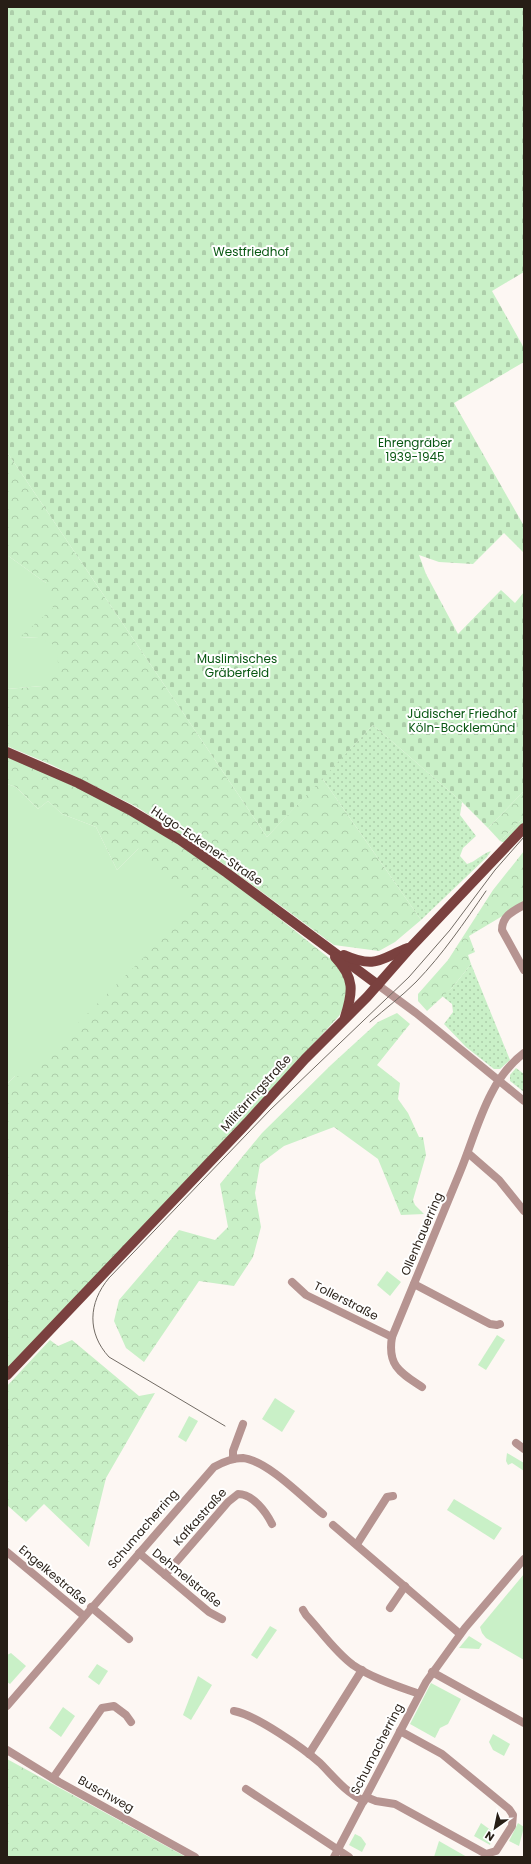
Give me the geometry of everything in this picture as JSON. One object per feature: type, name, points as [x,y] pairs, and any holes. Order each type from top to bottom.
[{"type":"main road","name":"Hugo-Eckener-Straße","points":[[7,752],[78,783],[130,810],[180,840],[378,985]]},
{"type":"main road","name":"Militärringstraße","points":[[7,1376],[246,1124],[305,1059],[378,985],[411,947],[524,828]]},
{"type":"main road","points":[[324,945],[353,959],[373,962],[384,960],[411,947]]},
{"type":"main road","points":[[324,945],[339,961],[348,974],[351,985],[350,1000],[344,1020]]},
{"type":"street","points":[[524,905],[508,914],[502,924],[502,930],[508,944],[524,970]]},
{"type":"street","points":[[378,985],[416,1013],[524,1101]]},
{"type":"street","name":"Ollenhauerring","points":[[422,1387],[399,1371],[392,1356],[390,1346],[392,1337],[485,1108],[499,1080],[510,1066],[524,1053]]},
{"type":"street","points":[[468,1153],[499,1180],[524,1210]]},
{"type":"street","name":"Tollerstraße","points":[[292,1282],[307,1296],[392,1337]]},
{"type":"street","points":[[414,1284],[490,1324],[497,1326],[500,1324]]},
{"type":"street","points":[[232,1459],[233,1451],[243,1424]]},
{"type":"street","points":[[516,1443],[524,1449]]},
{"type":"street","name":"Schumacherring","points":[[7,1706],[91,1607],[214,1467],[232,1459],[252,1460],[265,1466],[323,1514]]},
{"type":"street","name":"Kafkastraße","points":[[165,1575],[228,1502],[238,1494],[247,1496],[263,1508],[272,1524]]},
{"type":"street","points":[[357,1544],[387,1498],[393,1496]]},
{"type":"street","points":[[333,1525],[357,1544],[460,1634]]},
{"type":"street","name":"Engelkestraße","points":[[7,1552],[84,1616]]},
{"type":"street","name":"Dehmelstraße","points":[[138,1553],[209,1612],[222,1619]]},
{"type":"street","name":"Schumacherring","points":[[336,1854],[419,1694],[432,1672],[460,1634],[524,1558]]},
{"type":"street","points":[[390,1608],[405,1586]]},
{"type":"street","points":[[91,1607],[128,1639]]},
{"type":"street","points":[[304,1610],[306,1615],[343,1656],[362,1670],[419,1694]]},
{"type":"street","points":[[309,1754],[362,1670]]},
{"type":"street","points":[[432,1672],[524,1723]]},
{"type":"street","points":[[53,1778],[102,1708],[114,1706],[126,1715],[131,1722]]},
{"type":"street","points":[[234,1711],[252,1717],[309,1754],[345,1790],[365,1799],[395,1804],[486,1854],[496,1851],[512,1826],[513,1815],[509,1809],[442,1754],[400,1731]]},
{"type":"street","name":"Buschweg","points":[[7,1750],[53,1778],[195,1857]]},
{"type":"street","points":[[246,1789],[336,1854],[349,1857]]},
{"type":"green space","name":"Westfriedhof","points":[[7,7],[524,7],[524,272],[492,291],[524,348],[524,362],[454,403],[524,526],[524,553],[504,533],[473,564],[439,562],[419,555],[426,574],[458,634],[501,590],[515,603],[524,592],[524,791],[488,828],[462,802],[373,725],[267,837],[7,452]]},
{"type":"green space","points":[[7,452],[267,837],[322,778],[421,920],[395,942],[379,951],[334,945],[203,849],[135,806],[52,765],[7,746],[7,689],[42,686],[39,638],[20,637],[46,583],[7,555]]},
{"type":"green space","points":[[7,555],[46,583],[53,608],[20,637],[39,638],[56,646],[59,671],[42,686],[7,689]]},
{"type":"green space","points":[[373,725],[462,802],[460,815],[476,836],[463,848],[460,856],[467,864],[491,851],[487,857],[421,920],[322,778]]},
{"type":"green space","points":[[7,756],[115,807],[157,831],[217,871],[333,961],[339,968],[346,981],[347,994],[339,1016],[182,1187],[7,1370],[7,1084],[15,1076],[139,848],[117,870],[96,827],[62,814],[48,801],[38,809],[16,787],[7,784]]},
{"type":"green space","points":[[7,784],[16,787],[38,809],[48,801],[62,814],[96,827],[117,870],[139,848],[196,905],[24,1077],[15,1076],[7,1084]]},
{"type":"green space","points":[[524,791],[524,817],[500,841],[488,828]]},
{"type":"green space","points":[[524,817],[524,823],[505,843],[500,841]]},
{"type":"green space","points":[[524,851],[524,903],[469,936],[475,952],[468,955],[471,964],[452,988],[427,1011],[418,1001],[418,994],[448,960],[493,890]]},
{"type":"green space","points":[[471,964],[510,1060],[500,1069],[494,1069],[466,1047],[444,1024],[453,1012],[452,1004],[442,996],[452,988]]},
{"type":"green space","points":[[397,1013],[410,1024],[377,1065],[400,1083],[398,1099],[408,1113],[419,1137],[423,1137],[426,1155],[413,1200],[415,1205],[424,1214],[401,1215],[378,1159],[334,1127],[284,1146],[260,1164],[255,1193],[261,1227],[253,1257],[234,1286],[199,1281],[144,1362],[126,1348],[114,1321],[119,1300],[179,1230],[215,1240],[228,1227],[220,1184],[262,1133],[331,1065],[378,1022]]},
{"type":"green space","points":[[516,1068],[524,1074],[524,1092],[510,1081],[510,1075]]},
{"type":"green space","points":[[387,1271],[401,1282],[390,1296],[377,1285]]},
{"type":"green space","points":[[497,1335],[505,1340],[486,1370],[478,1365]]},
{"type":"green space","points":[[50,1340],[58,1346],[72,1340],[139,1396],[155,1393],[106,1478],[89,1547],[44,1504],[26,1522],[7,1505],[7,1386]]},
{"type":"green space","points":[[275,1398],[295,1411],[282,1432],[262,1419]]},
{"type":"green space","points":[[189,1416],[198,1421],[186,1442],[178,1437]]},
{"type":"green space","points":[[507,1453],[524,1463],[524,1471],[512,1463],[508,1465],[506,1461]]},
{"type":"green space","points":[[454,1499],[502,1528],[494,1540],[447,1510]]},
{"type":"green space","points":[[524,1574],[524,1660],[486,1638],[480,1627]]},
{"type":"green space","points":[[270,1626],[277,1630],[257,1659],[251,1655]]},
{"type":"green space","points":[[469,1636],[482,1644],[479,1649],[459,1648]]},
{"type":"green space","points":[[11,1653],[26,1666],[10,1684],[7,1682],[7,1655]]},
{"type":"green space","points":[[97,1664],[108,1671],[99,1685],[88,1677]]},
{"type":"green space","points":[[198,1676],[212,1685],[191,1720],[183,1715]]},
{"type":"green space","points":[[431,1683],[461,1699],[448,1724],[440,1728],[435,1738],[410,1724]]},
{"type":"green space","points":[[63,1707],[75,1716],[61,1737],[49,1728]]},
{"type":"green space","points":[[493,1734],[510,1744],[504,1756],[493,1750],[489,1742]]},
{"type":"green space","points":[[7,1759],[186,1857],[7,1857]]},
{"type":"green space","points":[[481,1823],[492,1831],[493,1835],[490,1845],[474,1836]]},
{"type":"green space","points":[[518,1823],[524,1827],[519,1846],[509,1841]]},
{"type":"green space","points":[[355,1834],[361,1837],[366,1844],[362,1852],[349,1845]]},
{"type":"green space","points":[[439,1841],[467,1857],[434,1857]]},
{"type":"tram line","points":[[225,1426],[109,1357],[102,1348],[94,1328],[94,1308],[102,1288],[109,1278],[270,1110],[409,977],[450,930],[495,870],[524,837]]},
{"type":"tram line","points":[[370,1022],[416,982],[426,971],[453,938],[486,891]]},
{"type":"park label","name":"Ehrengräber 1939-1945","points":[[415,450]]},
{"type":"park label","name":"Muslimisches Gräberfeld","points":[[237,666]]},
{"type":"park label","name":"Jüdischer Friedhof Köln-Bocklemünd","points":[[462,721]]}]
